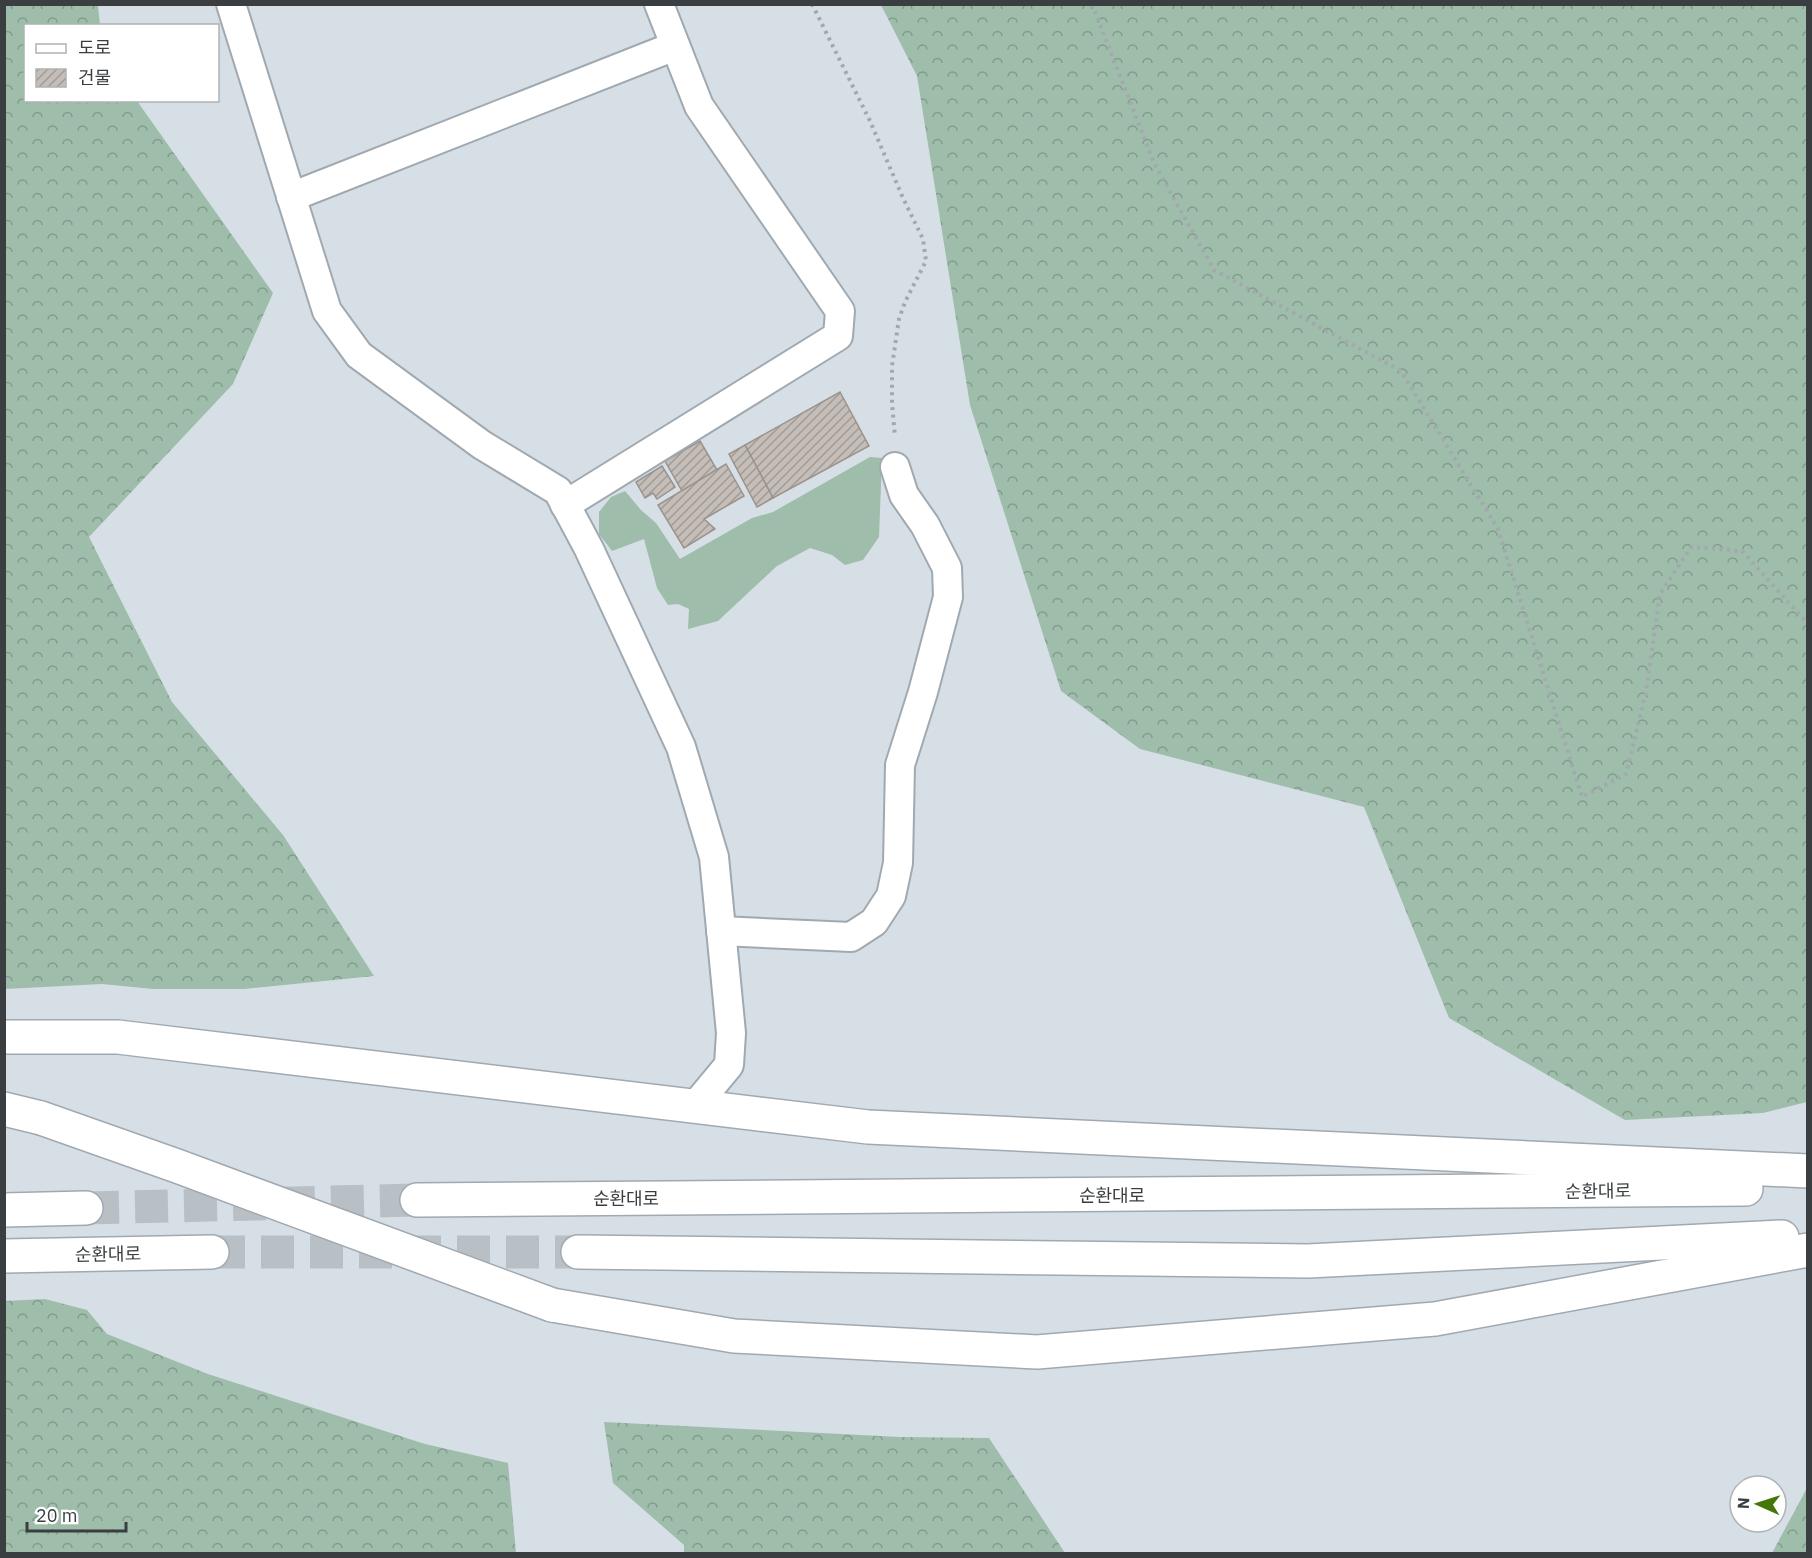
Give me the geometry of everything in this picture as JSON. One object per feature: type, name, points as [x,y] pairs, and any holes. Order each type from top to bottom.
[{"type":"highway","points":[[4,1037],[118,1037],[868,1127],[1808,1171]]},
{"type":"highway","points":[[4,1109],[40,1118],[177,1166],[552,1305],[734,1336],[1037,1352],[1436,1319],[1808,1250]]},
{"type":"highway","name":"순환대로","points":[[417,1200],[1808,1188]]},
{"type":"highway","points":[[4,1210],[86,1208]]},
{"type":"highway","points":[[578,1252],[1308,1261],[1808,1236]]},
{"type":"highway","name":"순환대로","points":[[4,1256],[212,1252]]},
{"type":"street","points":[[231,4],[327,311],[359,355],[482,445],[558,491],[589,549],[681,747],[714,856],[731,1033],[729,1065],[695,1106]]},
{"type":"street","points":[[566,505],[838,336],[840,311],[699,106],[659,4]]},
{"type":"street","points":[[291,197],[675,46]]},
{"type":"street","points":[[721,931],[851,937],[874,922],[891,896],[898,863],[900,765],[924,692],[948,597],[947,568],[925,525],[904,495],[895,467]]},
{"type":"path","points":[[812,4],[870,121],[923,239],[926,261],[899,319],[892,366],[895,467]]},
{"type":"path","points":[[1092,4],[1154,163],[1214,270],[1401,371],[1498,530],[1582,797],[1626,774],[1646,692],[1660,594],[1691,547],[1742,551],[1808,624]]},
{"type":"green space","points":[[5,4],[98,5],[100,24],[24,24],[24,102],[138,102],[273,293],[233,384],[89,537],[172,702],[283,835],[374,976],[244,989],[153,989],[102,984],[5,989]]},
{"type":"green space","points":[[881,5],[1807,5],[1807,1102],[1763,1113],[1625,1120],[1449,1018],[1364,807],[1140,749],[1061,691],[970,405],[917,76]]},
{"type":"green space","points":[[870,457],[882,458],[879,537],[863,560],[845,565],[832,555],[810,548],[777,566],[718,621],[688,629],[689,609],[678,604],[668,605],[657,588],[644,539],[612,551],[599,534],[599,512],[611,497],[625,491],[656,523],[680,559],[752,518],[773,512]]},
{"type":"green space","points":[[45,1299],[87,1310],[107,1334],[208,1374],[425,1444],[508,1463],[516,1553],[5,1553],[5,1301]]},
{"type":"green space","points":[[604,1422],[900,1437],[989,1438],[1065,1553],[684,1553],[684,1545],[613,1483]]},
{"type":"green space","points":[[1807,1488],[1807,1553],[1772,1553],[1782,1534],[1788,1534],[1788,1523]]},
{"type":"building","points":[[840,392],[869,446],[773,498],[745,445]]},
{"type":"building","points":[[700,441],[717,470],[682,491],[665,461]]},
{"type":"building","points":[[745,445],[773,498],[757,507],[729,454]]},
{"type":"building","points":[[726,464],[744,496],[704,519],[715,529],[684,548],[658,505]]},
{"type":"building","points":[[662,466],[675,487],[657,499],[653,493],[645,498],[636,482]]},
{"type":"tunnel","points":[[86,1208],[417,1200]]},
{"type":"tunnel","points":[[212,1252],[578,1252]]}]
